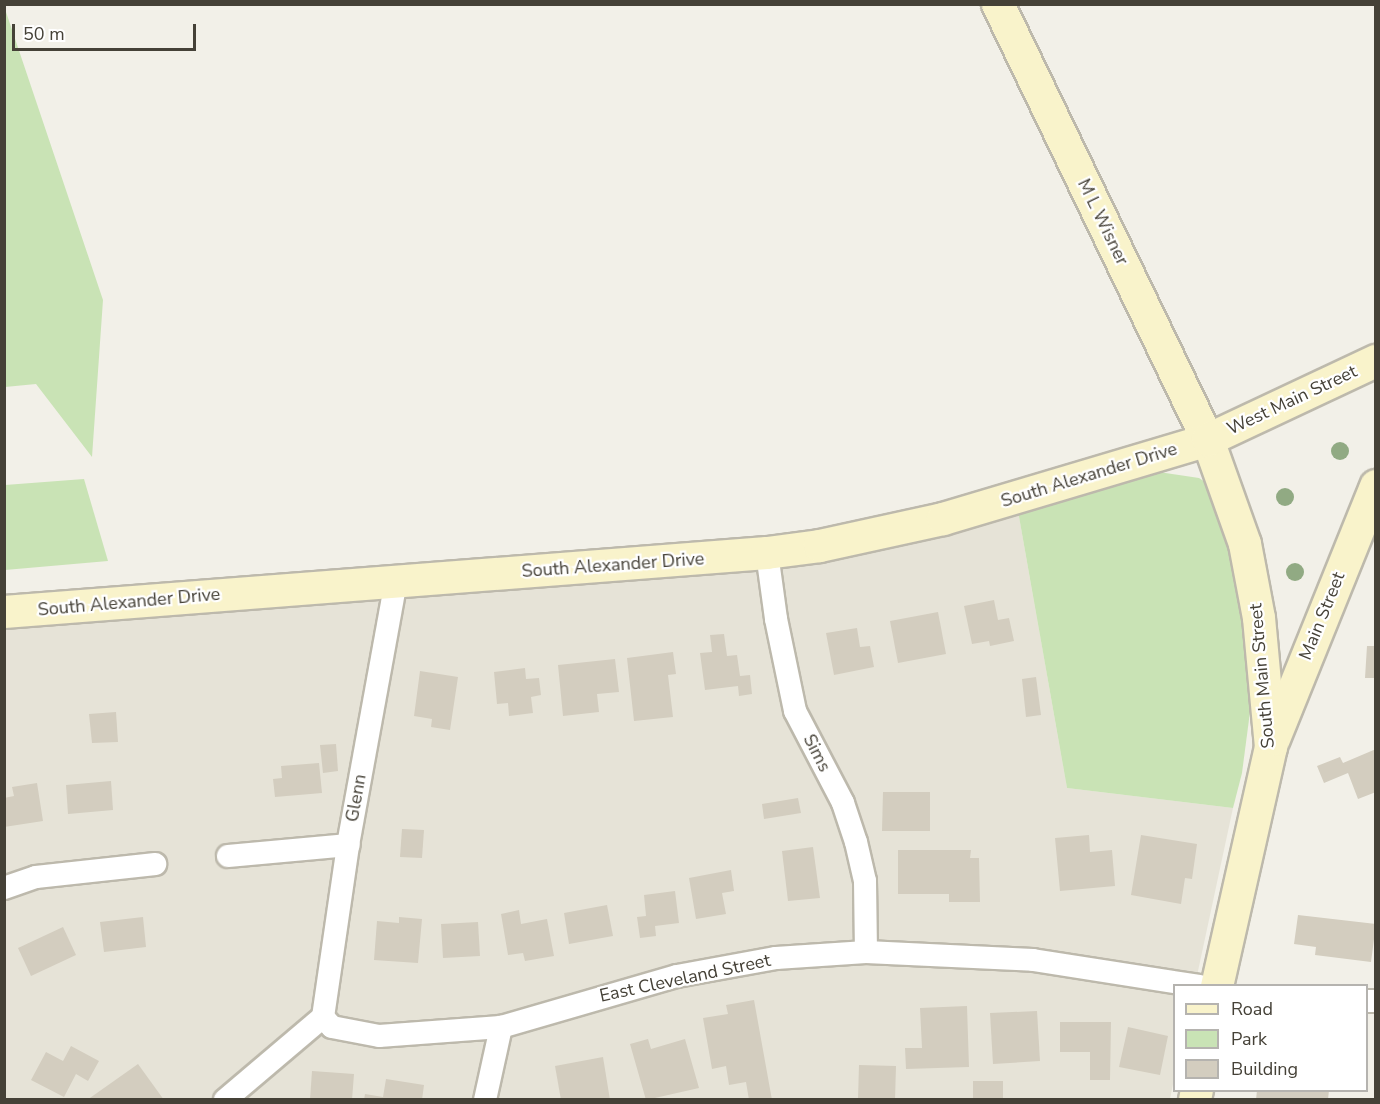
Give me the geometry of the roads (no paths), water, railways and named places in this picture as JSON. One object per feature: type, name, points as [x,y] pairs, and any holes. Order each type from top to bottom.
[{"type":"main road","name":"M L Wisner","points":[[998,4],[1208,440]]},
{"type":"main road","name":"West Main Street","points":[[1208,440],[1376,361]]},
{"type":"main road","name":"South Alexander Drive","points":[[4,612],[768,553],[943,519],[1208,440]]},
{"type":"main road","name":"South Main Street","points":[[1208,440],[1245,544],[1259,618],[1271,747],[1217,984]]},
{"type":"main road","name":"Main Street","points":[[1271,747],[1376,486]]},
{"type":"street","name":"Sims","points":[[768,553],[776,619],[795,711],[843,803],[856,842],[865,881],[866,952]]},
{"type":"street","name":"Glenn","points":[[323,1017],[348,845],[396,581]]},
{"type":"street","points":[[228,856],[348,845]]},
{"type":"street","points":[[4,888],[36,877],[155,864]]},
{"type":"street","name":"East Cleveland Street","points":[[323,1017],[332,1027],[379,1036],[501,1027],[677,976],[776,958],[866,952],[1033,960],[1186,984]]},
{"type":"street","points":[[225,1100],[323,1017]]},
{"type":"street","points":[[485,1100],[501,1027]]}]
